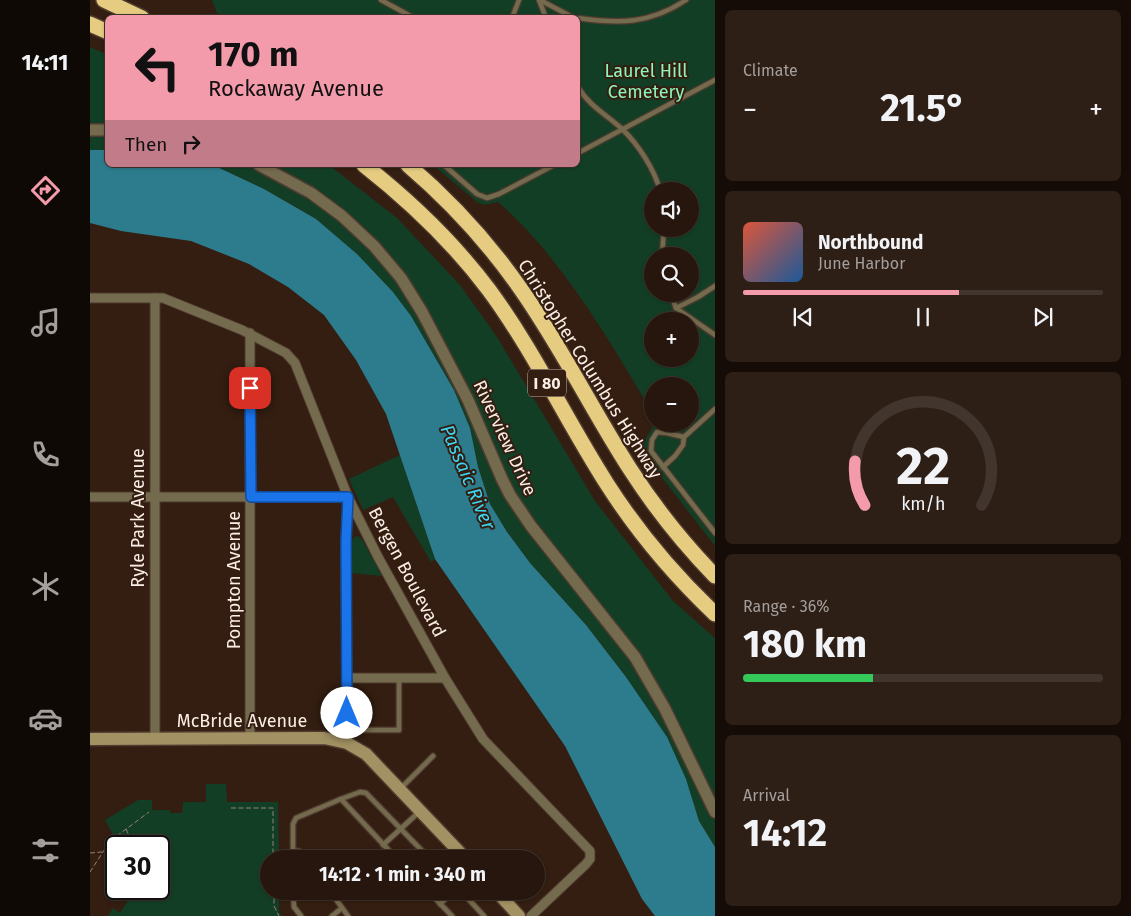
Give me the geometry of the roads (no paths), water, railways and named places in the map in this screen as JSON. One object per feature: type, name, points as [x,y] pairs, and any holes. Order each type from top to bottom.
[{"type":"highway","points":[[104,0],[136,15]]},
{"type":"highway","points":[[90,24],[105,31]]},
{"type":"highway","name":"I 80","points":[[366,167],[424,216],[471,268],[506,316],[624,510],[661,558],[715,614]]},
{"type":"highway","name":"Christopher Columbus Highway","points":[[410,167],[462,216],[502,264],[538,315],[647,495],[684,542],[715,576]]},
{"type":"main road","name":"McBride Avenue","points":[[90,739],[332,738],[347,736],[457,850]]},
{"type":"main road","points":[[504,900],[519,916]]},
{"type":"street","points":[[90,130],[105,130]]},
{"type":"street","name":"Riverview Drive","points":[[264,167],[327,204],[359,231],[388,261],[401,278],[465,393],[510,495],[532,526],[635,657],[665,709],[715,812]]},
{"type":"street","name":"Bergen Boulevard","points":[[90,298],[162,298],[250,333],[286,353],[295,363],[348,497],[378,558],[445,678],[484,739],[590,850],[590,859],[586,864],[531,916]]},
{"type":"street","name":"Ryle Park Avenue","points":[[154,738],[155,298]]},
{"type":"street","name":"Pompton Avenue","points":[[250,333],[250,738]]},
{"type":"street","points":[[90,497],[348,497],[346,541],[347,736]]},
{"type":"street","points":[[347,678],[445,678]]},
{"type":"lane","points":[[380,0],[408,15]]},
{"type":"lane","points":[[513,15],[519,0]]},
{"type":"lane","points":[[539,0],[545,15]]},
{"type":"lane","points":[[539,0],[570,15]]},
{"type":"lane","points":[[580,18],[614,22],[642,20],[672,9],[686,0]]},
{"type":"lane","points":[[580,152],[715,80]]},
{"type":"lane","points":[[580,91],[583,97],[622,130],[642,151],[657,182]]},
{"type":"lane","points":[[446,167],[477,194],[487,198],[499,194],[550,167]]},
{"type":"lane","points":[[676,308],[698,298],[715,286]]},
{"type":"lane","points":[[674,302],[676,308],[715,335]]},
{"type":"lane","points":[[663,467],[683,445],[684,438],[715,410]]},
{"type":"lane","points":[[684,438],[656,432],[652,440],[651,451],[715,533]]},
{"type":"lane","points":[[347,736],[399,730],[399,678]]},
{"type":"lane","points":[[400,790],[433,756]]},
{"type":"lane","points":[[293,850],[293,824],[296,818],[360,792],[366,793],[422,850]]},
{"type":"lane","points":[[341,799],[388,850]]},
{"type":"lane","points":[[383,845],[420,811]]},
{"type":"lane","points":[[294,900],[294,907],[301,916]]},
{"type":"lane","points":[[336,900],[348,916]]},
{"type":"lane","points":[[436,900],[452,916]]},
{"type":"lane","points":[[440,904],[444,900]]},
{"type":"lane","points":[[469,900],[484,916]]},
{"type":"lane","points":[[332,916],[342,908]]},
{"type":"water","name":"Passaic River","points":[[90,150],[105,150],[105,167],[217,167],[264,189],[316,219],[357,254],[393,292],[411,316],[454,390],[470,428],[478,467],[490,504],[507,532],[530,563],[586,625],[626,677],[667,737],[686,779],[699,821],[715,847],[715,916],[655,916],[642,899],[565,746],[435,559],[386,414],[356,360],[324,315],[288,287],[249,264],[191,241],[121,231],[90,223]]},
{"type":"park label","name":"Laurel Hill Cemetery","points":[[646,81]]}]
